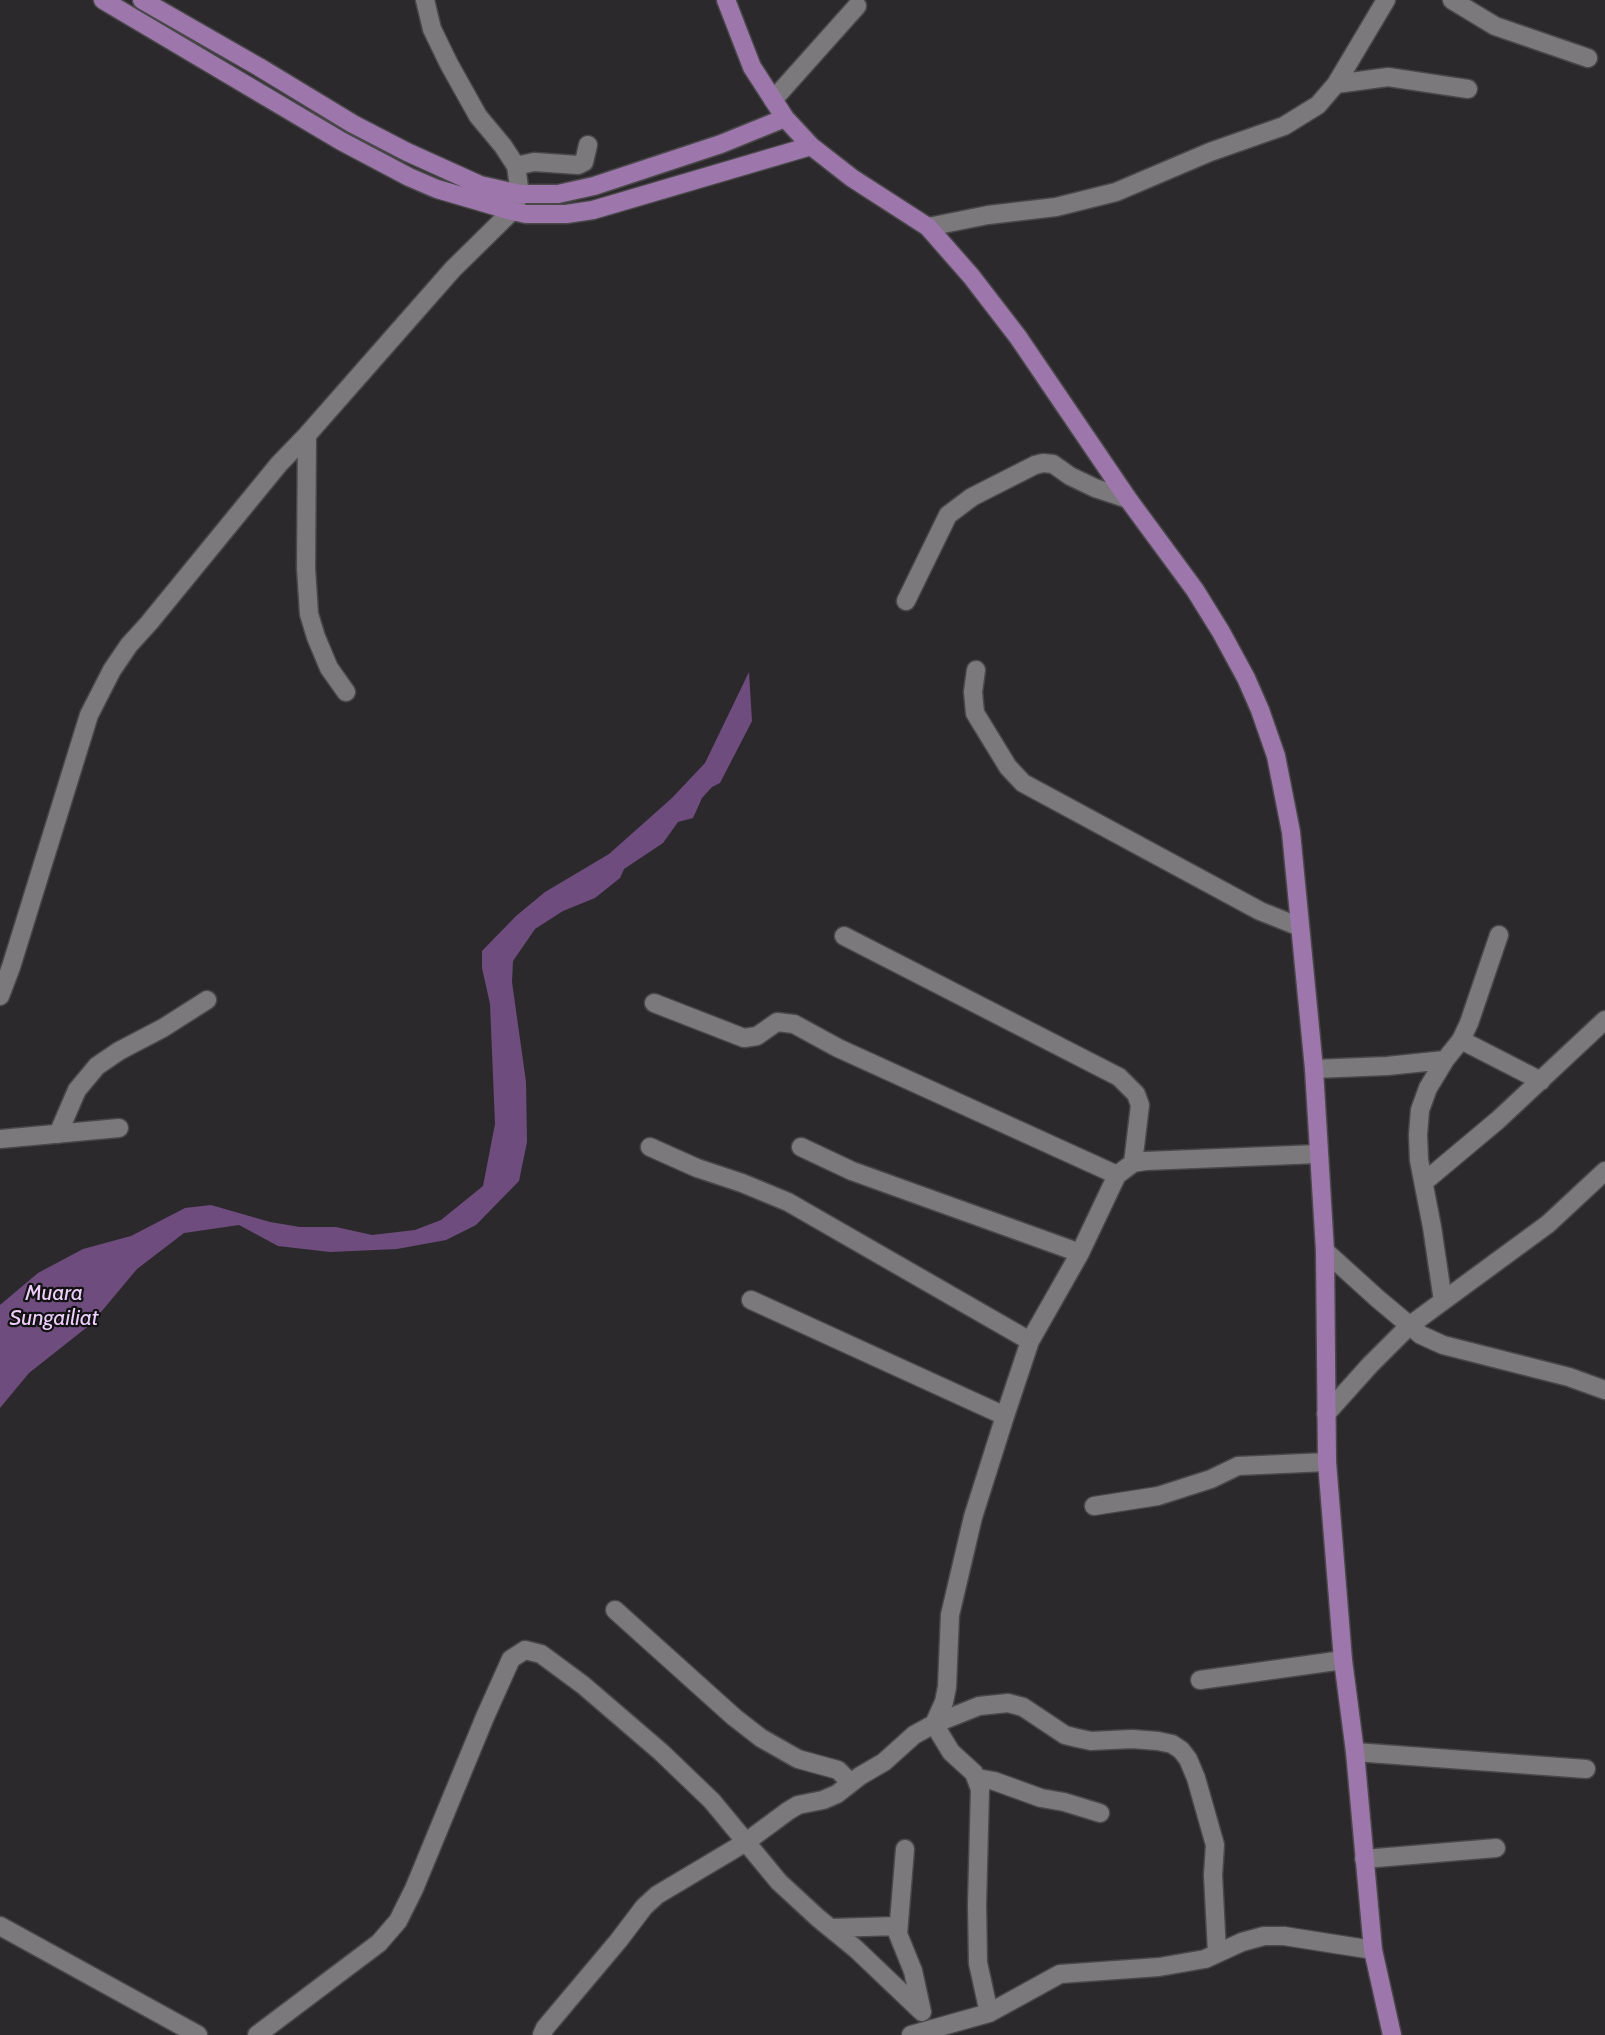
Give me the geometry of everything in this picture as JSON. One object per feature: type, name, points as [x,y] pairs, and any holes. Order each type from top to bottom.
[{"type":"main road","points":[[103,0],[341,141],[410,177],[437,189],[512,211],[566,214],[593,210],[811,146]]},
{"type":"main road","points":[[142,0],[260,67],[353,124],[406,152],[480,185],[520,194],[558,194],[594,186],[721,144],[785,118]]},
{"type":"main road","points":[[726,0],[752,67],[785,118],[811,146],[852,178],[928,227],[971,276],[1018,337],[1128,499],[1195,590],[1246,678],[1260,710],[1275,756],[1291,832],[1314,1069],[1324,1251],[1327,1462],[1343,1660],[1355,1752],[1373,1950],[1392,2035]]},
{"type":"street","points":[[0,996],[11,968],[89,715],[111,670],[129,645],[279,464],[453,269],[512,211],[520,194],[516,166],[478,116],[449,64],[432,29],[425,0]]},
{"type":"street","points":[[928,227],[988,215],[1056,207],[1116,192],[1210,152],[1284,126],[1318,105],[1336,84],[1386,0]]},
{"type":"street","points":[[1452,0],[1495,26],[1588,58]]},
{"type":"street","points":[[773,100],[857,6]]},
{"type":"street","points":[[1336,84],[1388,77],[1468,88]]},
{"type":"street","points":[[516,166],[534,162],[578,165],[584,162],[588,145]]},
{"type":"street","points":[[307,435],[306,568],[309,615],[329,668],[346,692]]},
{"type":"street","points":[[906,601],[948,515],[972,497],[1035,465],[1053,464],[1089,485],[1128,499]]},
{"type":"street","points":[[976,670],[973,692],[975,713],[1008,767],[1023,783],[1260,911],[1300,927]]},
{"type":"street","points":[[844,936],[1119,1077],[1136,1094],[1140,1105],[1133,1163]]},
{"type":"street","points":[[1443,1301],[1418,1135],[1420,1110],[1428,1088],[1445,1060],[1461,1040],[1469,1023],[1498,936]]},
{"type":"street","points":[[58,1134],[76,1090],[97,1066],[207,1000]]},
{"type":"street","points":[[654,1003],[744,1038],[757,1036],[777,1023],[794,1024],[838,1048],[1117,1175]]},
{"type":"street","points":[[1424,1182],[1498,1120],[1605,1020]]},
{"type":"street","points":[[1461,1040],[1541,1081]]},
{"type":"street","points":[[1314,1069],[1387,1066],[1445,1060]]},
{"type":"street","points":[[0,1139],[119,1128]]},
{"type":"street","points":[[801,1147],[852,1171],[1080,1253]]},
{"type":"street","points":[[650,1148],[788,1203],[1030,1341]]},
{"type":"street","points":[[934,1724],[944,1702],[947,1687],[950,1615],[973,1517],[1030,1341],[1080,1253],[1117,1175],[1133,1163],[1145,1161],[1318,1154]]},
{"type":"street","points":[[1326,1414],[1409,1326],[1548,1224],[1605,1171]]},
{"type":"street","points":[[1324,1251],[1422,1335],[1443,1345],[1569,1377],[1605,1390]]},
{"type":"street","points":[[751,1300],[1005,1416]]},
{"type":"street","points":[[1094,1506],[1158,1496],[1211,1479],[1238,1466],[1327,1462]]},
{"type":"street","points":[[615,1610],[734,1717],[761,1738],[798,1759],[838,1770],[851,1782]]},
{"type":"street","points":[[257,2035],[379,1943],[398,1921],[414,1889],[511,1659],[525,1650],[541,1654],[631,1724],[712,1801],[779,1882],[856,1949],[920,2010]]},
{"type":"street","points":[[1200,1680],[1343,1660]]},
{"type":"street","points":[[542,2035],[544,2028],[651,1900],[746,1842],[798,1805],[823,1800],[837,1794],[851,1782],[884,1762],[914,1735],[934,1724],[979,1706],[1008,1703],[1023,1707],[1065,1734],[1077,1738],[1091,1741],[1132,1739],[1158,1741],[1172,1744],[1181,1750],[1188,1759],[1196,1778],[1215,1845],[1213,1875],[1217,1952]]},
{"type":"street","points":[[934,1724],[951,1752],[977,1778],[980,1789],[978,1963],[989,2013]]},
{"type":"street","points":[[1355,1752],[1586,1769]]},
{"type":"street","points":[[977,1778],[1100,1813]]},
{"type":"street","points":[[1364,1859],[1496,1848]]},
{"type":"street","points":[[905,1849],[898,1926],[900,1940],[913,1971],[920,2010],[929,2030]]},
{"type":"street","points":[[0,1926],[198,2035]]},
{"type":"street","points":[[831,1928],[898,1926]]},
{"type":"street","points":[[911,2035],[989,2013],[1060,1974],[1159,1967],[1205,1959],[1242,1942],[1264,1936],[1284,1936],[1373,1950]]},
{"type":"water","name":"Muara Sungailiat","points":[[749,672],[752,721],[720,783],[712,787],[702,798],[693,818],[678,822],[663,843],[624,869],[620,878],[595,898],[563,911],[535,929],[513,961],[512,982],[526,1082],[527,1142],[519,1181],[476,1225],[446,1240],[397,1249],[330,1252],[278,1246],[239,1225],[184,1233],[137,1269],[91,1324],[29,1373],[0,1408],[0,1305],[38,1273],[83,1249],[131,1236],[185,1208],[211,1205],[270,1222],[300,1227],[336,1227],[372,1235],[415,1230],[441,1220],[483,1186],[495,1124],[490,1004],[482,968],[482,951],[516,916],[545,892],[609,854],[672,798],[705,763]]}]
